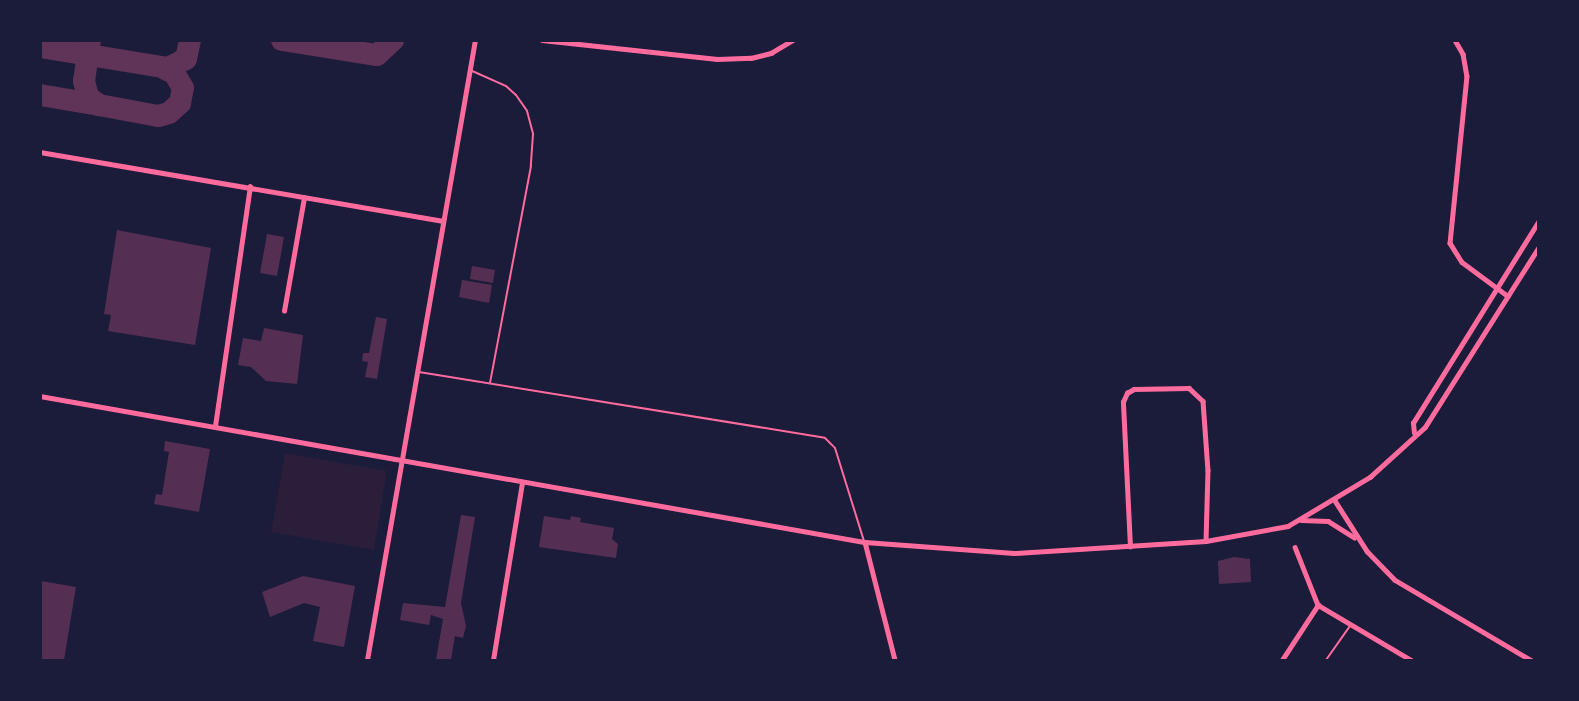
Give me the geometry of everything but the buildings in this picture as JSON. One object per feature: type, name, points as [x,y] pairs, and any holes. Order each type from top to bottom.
[{"type":"street","points":[[367,660],[475,40]]},
{"type":"street","points":[[542,40],[717,60],[751,58],[771,53],[793,40]]},
{"type":"street","points":[[1455,40],[1463,54],[1467,76],[1450,243],[1462,262],[1508,296]]},
{"type":"street","points":[[40,152],[443,222]]},
{"type":"street","points":[[215,426],[250,187]]},
{"type":"street","points":[[284,311],[304,198]]},
{"type":"street","points":[[1414,433],[1413,423],[1539,222]]},
{"type":"street","points":[[40,396],[401,458],[522,482],[865,542],[1014,553],[1206,541],[1252,536],[1298,520],[1370,477],[1414,433],[1425,427],[1539,248]]},
{"type":"street","points":[[1130,547],[1123,402],[1127,393],[1134,389],[1190,387],[1203,401],[1208,470],[1206,541]]},
{"type":"street","points":[[494,660],[522,482]]},
{"type":"street","points":[[1334,499],[1359,540],[1395,580],[1532,660]]},
{"type":"street","points":[[1298,520],[1328,521],[1359,540]]},
{"type":"street","points":[[865,542],[896,660]]},
{"type":"street","points":[[1294,548],[1318,605],[1411,660]]},
{"type":"street","points":[[1282,660],[1318,605]]},
{"type":"lane","points":[[468,70],[506,86],[516,95],[527,111],[533,134],[531,166],[490,384]]},
{"type":"lane","points":[[416,371],[825,438],[835,448],[865,542]]},
{"type":"lane","points":[[1326,660],[1350,626]]},
{"type":"shaded area","points":[[285,453],[387,471],[374,550],[271,532]]},
{"type":"taxiway","points":[[90,40],[84,81],[88,97],[99,105],[158,116],[169,113],[180,103],[183,88],[174,73],[165,69]]},
{"type":"taxiway","points":[[40,47],[168,68],[186,59],[190,40]]},
{"type":"taxiway","points":[[282,40],[377,55],[393,40]]},
{"type":"taxiway","points":[[40,95],[99,105]]}]
